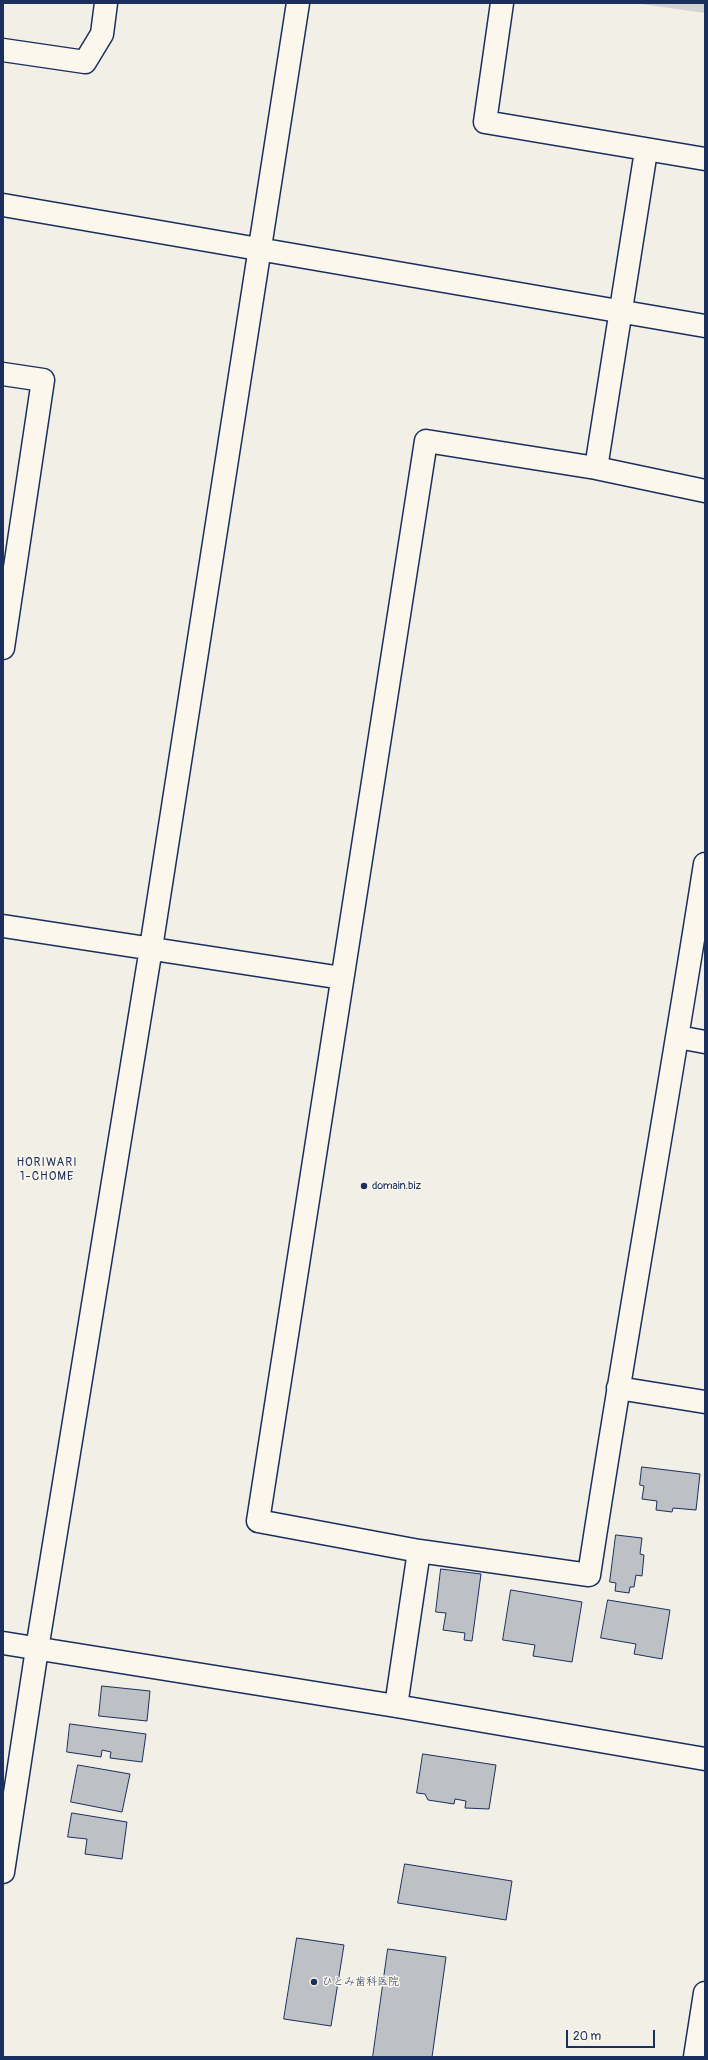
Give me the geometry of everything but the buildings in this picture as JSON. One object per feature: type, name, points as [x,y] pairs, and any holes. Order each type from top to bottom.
[{"type":"street","points":[[3,50],[85,62],[102,34],[106,3]]},
{"type":"street","points":[[3,1872],[37,1649],[151,948],[298,3]]},
{"type":"street","points":[[502,3],[485,122],[646,151],[705,159]]},
{"type":"street","points":[[596,468],[646,151]]},
{"type":"street","points":[[3,205],[705,326]]},
{"type":"street","points":[[3,374],[43,380],[3,648]]},
{"type":"street","points":[[705,491],[596,468],[426,441],[258,1521],[419,1551],[589,1575],[618,1388],[678,1038],[705,864]]},
{"type":"street","points":[[3,926],[342,978]]},
{"type":"street","points":[[678,1038],[705,1042]]},
{"type":"street","points":[[618,1388],[705,1402]]},
{"type":"street","points":[[396,1706],[419,1551]]},
{"type":"street","points":[[3,1643],[396,1706],[705,1759]]},
{"type":"street","points":[[695,2057],[705,1993]]},
{"type":"shaded area","points":[[634,3],[705,3],[705,13]]},
{"type":"place","name":"domain.biz","points":[[364,1186]]},
{"type":"place","name":"ひとみ歯科医院","points":[[314,1982]]},
{"type":"district","name":"HORIWARI 1-CHOME","points":[[47,1170]]}]
